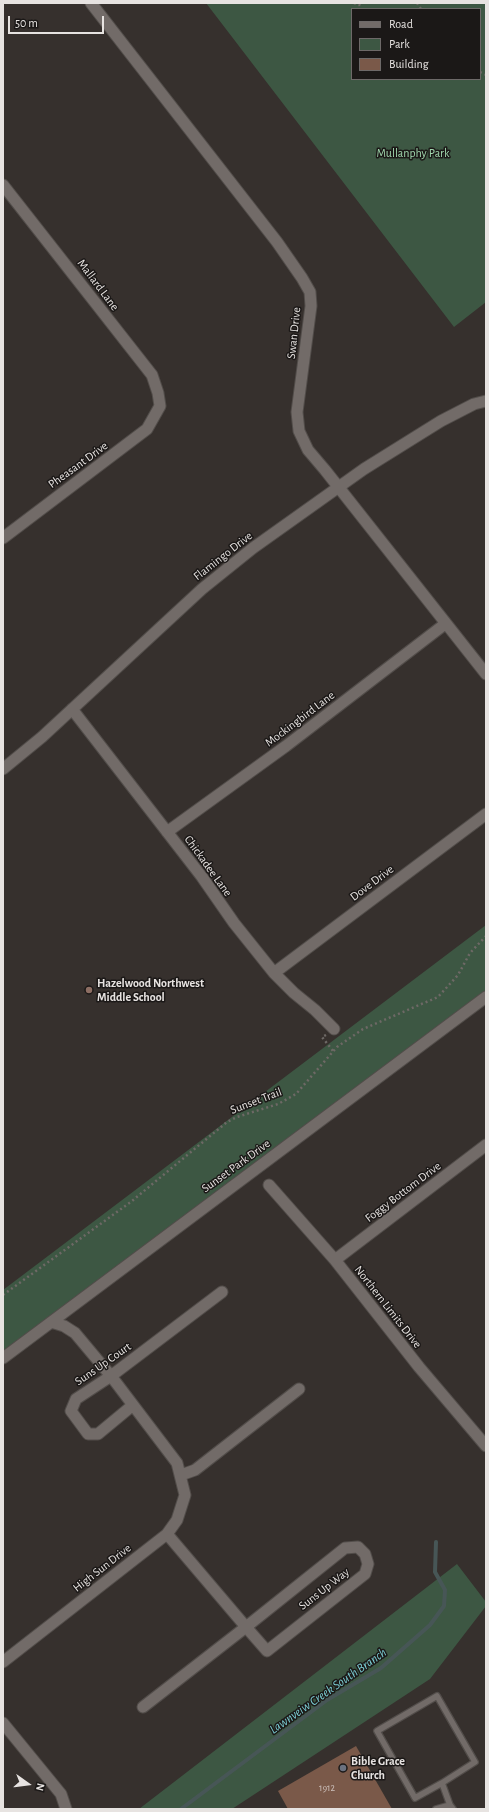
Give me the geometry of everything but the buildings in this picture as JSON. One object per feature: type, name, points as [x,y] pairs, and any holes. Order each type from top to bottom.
[{"type":"street","name":"Swan Drive","points":[[91,3],[277,242],[310,292],[311,306],[309,330],[297,412],[299,431],[308,450],[486,674]]},
{"type":"street","name":"Mallard Lane","points":[[3,185],[152,375],[158,393],[160,406]]},
{"type":"street","name":"Flamingo Drive","points":[[3,769],[42,737],[202,589],[253,548],[364,469],[441,421],[474,404],[486,401]]},
{"type":"street","name":"Pheasant Drive","points":[[3,538],[147,429],[160,406]]},
{"type":"street","name":"Mockingbird Lane","points":[[167,832],[286,746],[445,624]]},
{"type":"street","name":"Chickadee Lane","points":[[72,709],[167,832],[234,923],[274,972],[294,993],[315,1010],[334,1029]]},
{"type":"street","name":"Dove Drive","points":[[274,972],[486,814]]},
{"type":"street","name":"Sunset Park Drive","points":[[3,1358],[486,997]]},
{"type":"street","name":"Foggy Bottom Drive","points":[[335,1260],[486,1145]]},
{"type":"street","name":"Northern Limits Drive","points":[[269,1185],[335,1260],[419,1367],[486,1446]]},
{"type":"street","name":"Suns Up Court","points":[[133,1405],[98,1434],[88,1434],[71,1411],[76,1399],[111,1376],[222,1292]]},
{"type":"street","name":"High Sun Drive","points":[[3,1662],[167,1534],[177,1520],[185,1495],[177,1463],[111,1376],[75,1333],[64,1326],[51,1322]]},
{"type":"street","points":[[180,1475],[195,1470],[299,1389]]},
{"type":"street","name":"Suns Up Way","points":[[143,1707],[246,1626],[345,1548],[358,1547],[365,1554],[368,1564],[365,1574],[267,1651],[246,1626],[167,1534]]},
{"type":"street","points":[[3,1723],[61,1794],[66,1809]]},
{"type":"lane","points":[[437,1696],[475,1762],[442,1783],[415,1798],[377,1731],[437,1696]]},
{"type":"lane","points":[[436,1809],[451,1807],[442,1783]]},
{"type":"path","points":[[354,3],[359,5],[361,3]]},
{"type":"path","name":"Sunset Trail","points":[[3,1295],[132,1201],[227,1122],[237,1117],[278,1104],[296,1094],[337,1047],[363,1029],[438,997],[458,975],[470,953],[486,936]]},
{"type":"green space","name":"Mullanphy Park","points":[[206,3],[486,3],[486,302],[454,327]]},
{"type":"green space","points":[[486,925],[486,990],[3,1351],[3,1290]]},
{"type":"green space","points":[[457,1564],[486,1602],[486,1606],[430,1679],[232,1809],[139,1809]]},
{"type":"waterway","name":"Lawnveiw Creek South Branch","points":[[181,1809],[327,1700],[381,1668],[430,1625],[444,1606],[445,1590],[435,1572],[436,1542]]},
{"type":"place","name":"Hazelwood Northwest Middle School","points":[[89,990]]},
{"type":"place","name":"Bible Grace Church","points":[[343,1768]]}]
